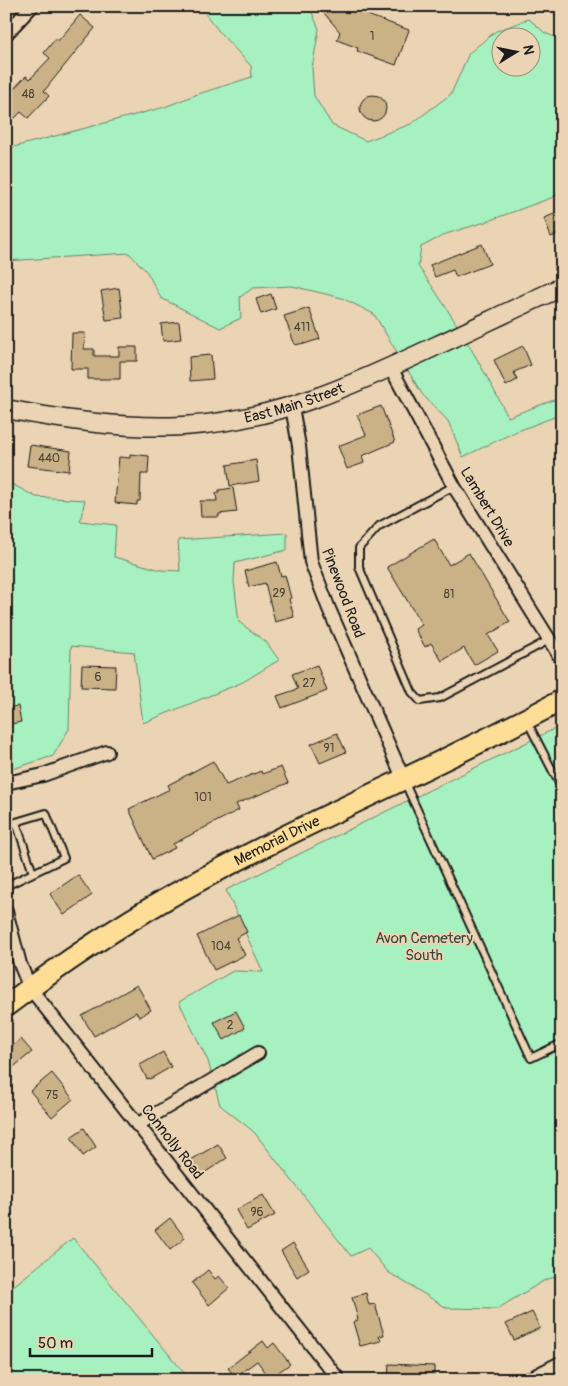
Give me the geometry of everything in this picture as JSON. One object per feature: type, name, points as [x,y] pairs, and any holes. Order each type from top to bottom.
[{"type":"main road","name":"East Main Street","points":[[6,409],[72,421],[127,426],[183,426],[222,422],[292,407],[391,368],[562,287]]},
{"type":"main road","name":"Memorial Drive","points":[[6,1006],[123,924],[173,895],[264,848],[526,720],[562,700]]},
{"type":"street","points":[[6,34],[32,6]]},
{"type":"street","name":"Lambert Drive","points":[[391,368],[454,486],[562,660]]},
{"type":"street","name":"Pinewood Road","points":[[292,407],[299,446],[311,562],[329,609],[404,780]]},
{"type":"street","points":[[6,783],[43,775],[107,752]]},
{"type":"street","name":"Connolly Road","points":[[6,911],[20,964],[30,988],[339,1380]]},
{"type":"street","points":[[137,1125],[258,1053]]},
{"type":"street","points":[[528,1380],[562,1362]]},
{"type":"lane","points":[[454,486],[379,526],[359,548],[359,567],[412,692],[420,701],[440,698],[549,640]]},
{"type":"lane","points":[[526,720],[562,789]]},
{"type":"lane","points":[[404,780],[531,1058],[562,1043]]},
{"type":"lane","points":[[6,886],[33,873],[64,858],[46,813],[16,822],[33,873]]},
{"type":"green space","points":[[199,6],[309,6],[319,29],[312,68],[314,96],[332,125],[366,141],[411,124],[451,94],[469,53],[490,36],[490,78],[540,78],[540,29],[545,33],[562,40],[562,192],[551,198],[485,222],[446,234],[421,247],[418,266],[466,340],[508,417],[562,397],[562,414],[515,432],[463,457],[448,421],[422,394],[374,314],[342,298],[292,286],[253,288],[240,297],[241,318],[220,328],[161,298],[147,272],[129,253],[6,261],[6,149],[165,107],[195,95],[252,77],[251,66],[222,35]]},
{"type":"green space","points":[[529,19],[539,28],[504,28]]},
{"type":"green space","points":[[6,476],[10,483],[36,497],[85,500],[80,521],[116,525],[114,557],[161,570],[180,571],[178,540],[287,533],[287,550],[235,563],[234,582],[239,622],[266,642],[279,660],[243,682],[143,723],[134,652],[71,646],[69,729],[53,756],[6,771]]},
{"type":"green space","name":"Avon Cemetery South","points":[[562,725],[562,1275],[545,1280],[497,1309],[447,1308],[388,1272],[368,1248],[351,1256],[254,1132],[220,1105],[208,1061],[179,1002],[233,971],[263,972],[226,890]]},
{"type":"green space","points":[[73,1238],[190,1380],[6,1380],[6,1292]]},
{"type":"building","points":[[318,6],[357,6],[370,16],[409,30],[396,65],[357,51],[358,48],[337,40],[340,32]]},
{"type":"building","points":[[80,15],[95,28],[44,91],[49,96],[28,118],[21,112],[15,118],[6,110],[6,97],[26,76],[30,79],[50,58],[44,53],[56,38],[58,41]]},
{"type":"building","points":[[373,95],[382,99],[386,108],[382,117],[373,121],[364,117],[360,108],[364,99]]},
{"type":"building","points":[[562,211],[562,233],[551,237],[544,218]]},
{"type":"building","points":[[482,244],[490,264],[456,277],[453,270],[435,277],[430,265]]},
{"type":"building","points":[[119,288],[123,318],[106,320],[101,291]]},
{"type":"building","points":[[271,294],[276,309],[261,314],[256,299]]},
{"type":"building","points":[[309,308],[320,339],[295,345],[284,316]]},
{"type":"building","points":[[179,322],[181,339],[163,341],[161,324]]},
{"type":"building","points":[[72,333],[85,333],[84,349],[94,349],[94,356],[119,356],[119,347],[137,347],[137,361],[120,361],[120,379],[88,379],[88,369],[71,369]]},
{"type":"building","points":[[523,346],[531,365],[514,372],[517,380],[506,386],[494,360]]},
{"type":"building","points":[[211,355],[213,379],[190,381],[189,357]]},
{"type":"building","points":[[381,406],[395,442],[362,456],[364,463],[347,469],[338,446],[366,435],[357,415]]},
{"type":"building","points":[[30,445],[71,451],[69,471],[27,466]]},
{"type":"building","points":[[130,454],[149,456],[148,474],[141,474],[140,501],[137,501],[137,505],[115,503],[119,457],[130,458]]},
{"type":"building","points":[[256,460],[259,481],[230,486],[227,465]]},
{"type":"building","points":[[233,488],[237,512],[219,514],[219,517],[201,517],[200,501],[217,501],[216,493],[219,493],[219,490]]},
{"type":"building","points":[[434,539],[449,565],[469,553],[510,622],[488,635],[498,651],[474,665],[464,648],[442,661],[431,643],[425,647],[415,629],[422,625],[387,567]]},
{"type":"building","points":[[277,562],[281,576],[285,575],[294,617],[275,622],[265,583],[249,587],[245,571]]},
{"type":"building","points":[[82,665],[116,666],[115,688],[81,687]]},
{"type":"building","points":[[317,665],[327,691],[282,708],[277,696],[298,689],[292,674]]},
{"type":"building","points":[[18,706],[21,722],[6,725],[6,708]]},
{"type":"building","points":[[337,733],[346,752],[320,763],[311,744]]},
{"type":"building","points":[[213,761],[226,785],[261,771],[262,774],[281,767],[288,783],[236,804],[239,810],[173,844],[175,848],[152,859],[129,809],[170,789],[168,785]]},
{"type":"building","points":[[78,875],[92,895],[64,915],[50,894]]},
{"type":"building","points":[[239,915],[247,932],[236,938],[245,955],[214,970],[197,936]]},
{"type":"building","points":[[137,985],[151,1010],[139,1017],[136,1012],[94,1036],[82,1016]]},
{"type":"building","points":[[236,1011],[245,1028],[224,1040],[214,1022]]},
{"type":"building","points":[[21,1039],[32,1052],[6,1073],[6,1051]]},
{"type":"building","points":[[163,1052],[171,1067],[147,1079],[140,1065]]},
{"type":"building","points":[[52,1073],[73,1099],[52,1117],[30,1091]]},
{"type":"building","points":[[84,1128],[96,1147],[83,1156],[71,1137]]},
{"type":"building","points":[[218,1144],[227,1158],[201,1175],[191,1160]]},
{"type":"building","points":[[263,1195],[275,1215],[247,1230],[236,1210]]},
{"type":"building","points":[[170,1218],[185,1238],[170,1250],[155,1230]]},
{"type":"building","points":[[293,1243],[309,1269],[297,1277],[281,1251]]},
{"type":"building","points":[[208,1270],[215,1279],[219,1276],[229,1288],[209,1305],[192,1283]]},
{"type":"building","points":[[366,1293],[369,1305],[375,1304],[384,1335],[379,1336],[381,1341],[360,1346],[353,1322],[358,1320],[352,1297]]},
{"type":"building","points":[[532,1312],[540,1328],[514,1340],[506,1324]]},
{"type":"building","points":[[263,1341],[268,1348],[274,1343],[290,1364],[270,1378],[257,1361],[235,1377],[228,1368]]},
{"type":"building","points":[[389,1364],[434,1366],[434,1380],[388,1380]]}]
